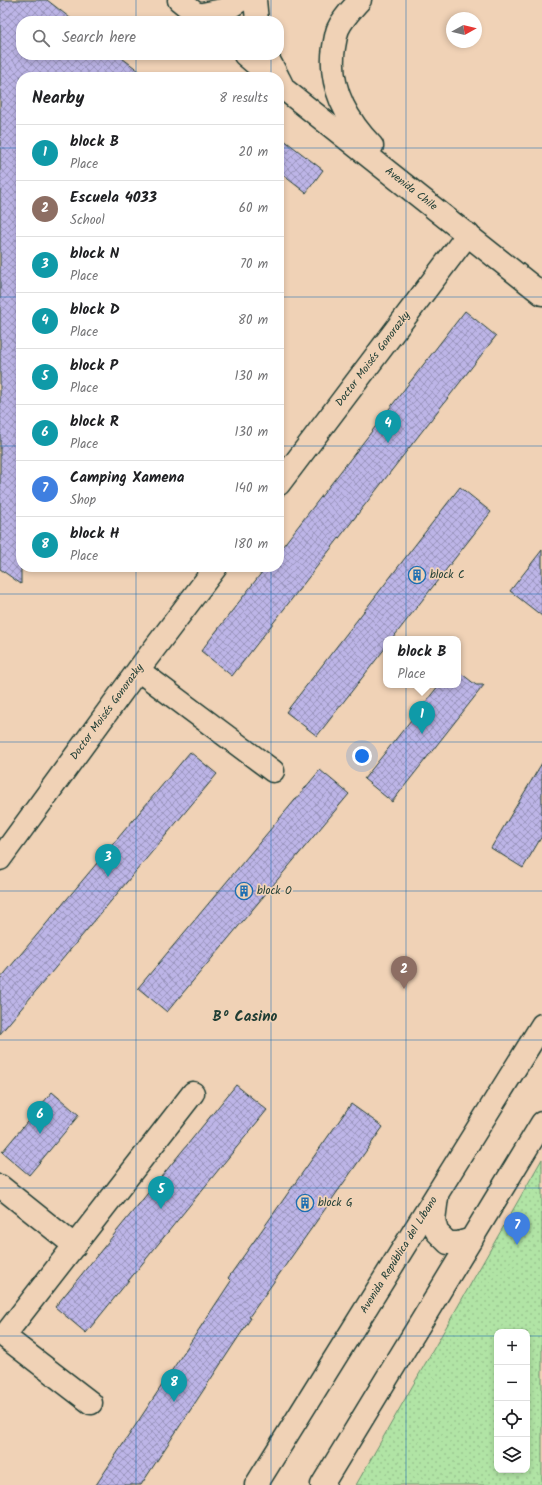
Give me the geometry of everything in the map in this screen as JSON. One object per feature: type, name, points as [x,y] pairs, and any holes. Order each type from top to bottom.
[{"type":"street","points":[[179,0],[199,16]]},
{"type":"street","points":[[208,16],[227,9],[241,0]]},
{"type":"street","points":[[255,0],[257,16]]},
{"type":"street","points":[[360,0],[351,9],[338,30],[333,55],[335,87],[345,111],[358,132],[408,187]]},
{"type":"street","name":"Avenida Chile","points":[[251,60],[267,72]]},
{"type":"street","points":[[268,60],[274,72]]},
{"type":"street","name":"Avenida Chile","points":[[284,86],[542,294]]},
{"type":"street","name":"Doctor Moisés Gonorazky","points":[[284,477],[468,234]]},
{"type":"street","name":"Doctor Moisés Gonorazky","points":[[0,858],[138,670],[212,572]]},
{"type":"street","points":[[138,670],[273,771]]},
{"type":"street","name":"Avenida República del Líbano","points":[[256,1485],[542,1024]]},
{"type":"street","points":[[519,1061],[542,1057]]},
{"type":"street","points":[[91,1403],[4,1336],[193,1094]]},
{"type":"street","points":[[322,1485],[542,1123]]},
{"type":"street","points":[[0,1186],[75,1246]]},
{"type":"street","points":[[437,1194],[434,1220],[437,1232],[448,1243],[458,1243],[472,1239]]},
{"type":"green space","points":[[542,1159],[542,1485],[356,1485]]},
{"type":"building","points":[[0,0],[47,0],[68,16],[16,16],[16,60],[125,60],[140,72],[16,72],[16,572],[21,572],[21,584],[0,569]]},
{"type":"building","points":[[284,140],[323,170],[306,193],[284,176]]},
{"type":"building","points":[[465,311],[496,336],[232,676],[201,651],[262,572],[284,572],[284,545]]},
{"type":"building","name":"block C","points":[[460,487],[491,512],[394,636],[383,636],[383,651],[317,736],[286,712]]},
{"type":"building","points":[[542,550],[542,616],[510,591]]},
{"type":"building","points":[[461,673],[476,685],[484,685],[392,802],[364,779],[437,688],[461,688]]},
{"type":"building","points":[[190,752],[217,774],[0,1034],[0,979]]},
{"type":"building","points":[[542,763],[542,836],[523,868],[491,848]]},
{"type":"building","name":"block O","points":[[320,770],[349,794],[167,1012],[138,988]]},
{"type":"building","points":[[236,1085],[267,1110],[86,1333],[55,1307]]},
{"type":"building","points":[[52,1092],[79,1115],[29,1175],[2,1152]]},
{"type":"building","points":[[351,1104],[383,1127],[249,1317],[251,1318],[141,1485],[96,1485],[231,1281],[228,1278]]},
{"type":"place","name":"block D","points":[[388,443]]},
{"type":"place","name":"block C","points":[[417,575]]},
{"type":"place","name":"block B","points":[[422,734]]},
{"type":"place","name":"block N","points":[[108,877]]},
{"type":"place","name":"block O","points":[[244,891]]},
{"type":"place","name":"Escuela 4033","points":[[404,989]]},
{"type":"place","name":"block R","points":[[40,1134]]},
{"type":"place","name":"block G","points":[[305,1203]]},
{"type":"place","name":"block P","points":[[161,1209]]},
{"type":"place","name":"Camping Xamena","points":[[517,1245]]},
{"type":"place","name":"block H","points":[[174,1402]]},
{"type":"district","name":"Bº Casino","points":[[245,1017]]}]
